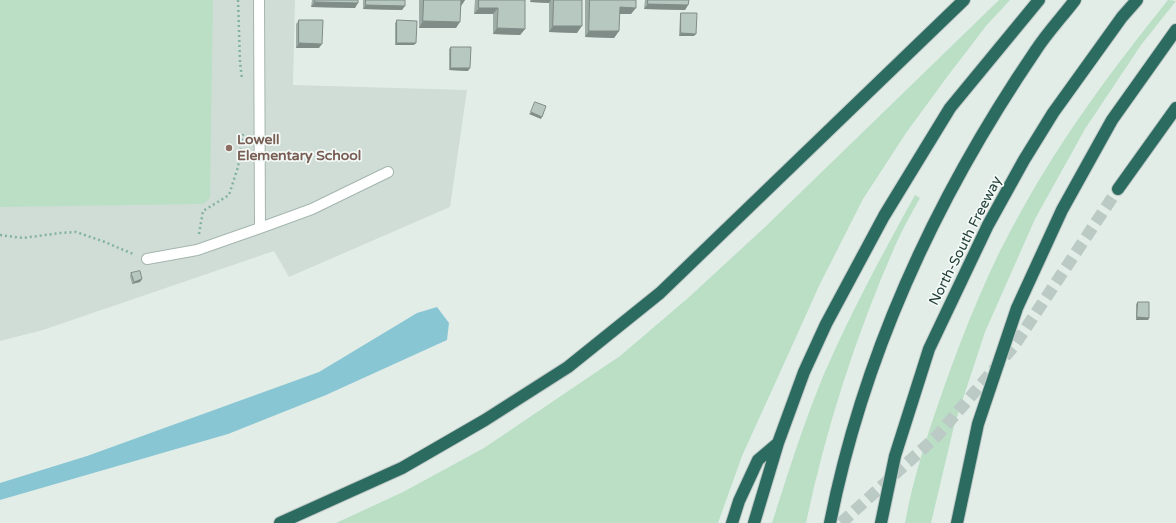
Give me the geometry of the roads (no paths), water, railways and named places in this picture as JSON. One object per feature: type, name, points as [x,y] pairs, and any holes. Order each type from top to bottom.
[{"type":"highway","points":[[280,523],[402,468],[485,420],[568,367],[660,293],[964,0]]},
{"type":"highway","points":[[754,523],[778,443],[804,372],[826,324],[884,216],[950,108],[1039,0]]},
{"type":"highway","points":[[830,523],[846,455],[873,365],[889,321],[922,245],[976,144],[1036,49],[1075,0]]},
{"type":"highway","name":"North-South Freeway","points":[[881,523],[895,456],[929,349],[988,225],[1024,160],[1053,113],[1122,17],[1137,0]]},
{"type":"highway","points":[[957,523],[978,424],[1017,308],[1062,210],[1112,120],[1176,30]]},
{"type":"highway","points":[[1118,189],[1176,108]]},
{"type":"highway","points":[[732,523],[739,501],[758,460],[778,443]]},
{"type":"lane","points":[[259,0],[260,228]]},
{"type":"lane","points":[[147,259],[197,250],[260,228],[312,209],[388,172]]},
{"type":"water","points":[[437,307],[449,323],[447,340],[326,395],[228,434],[0,500],[0,483],[87,456],[319,372],[417,313]]},
{"type":"tunnel","points":[[841,523],[937,436],[1014,346],[1118,189]]},
{"type":"place","name":"Lowell Elementary School","points":[[229,148]]}]
